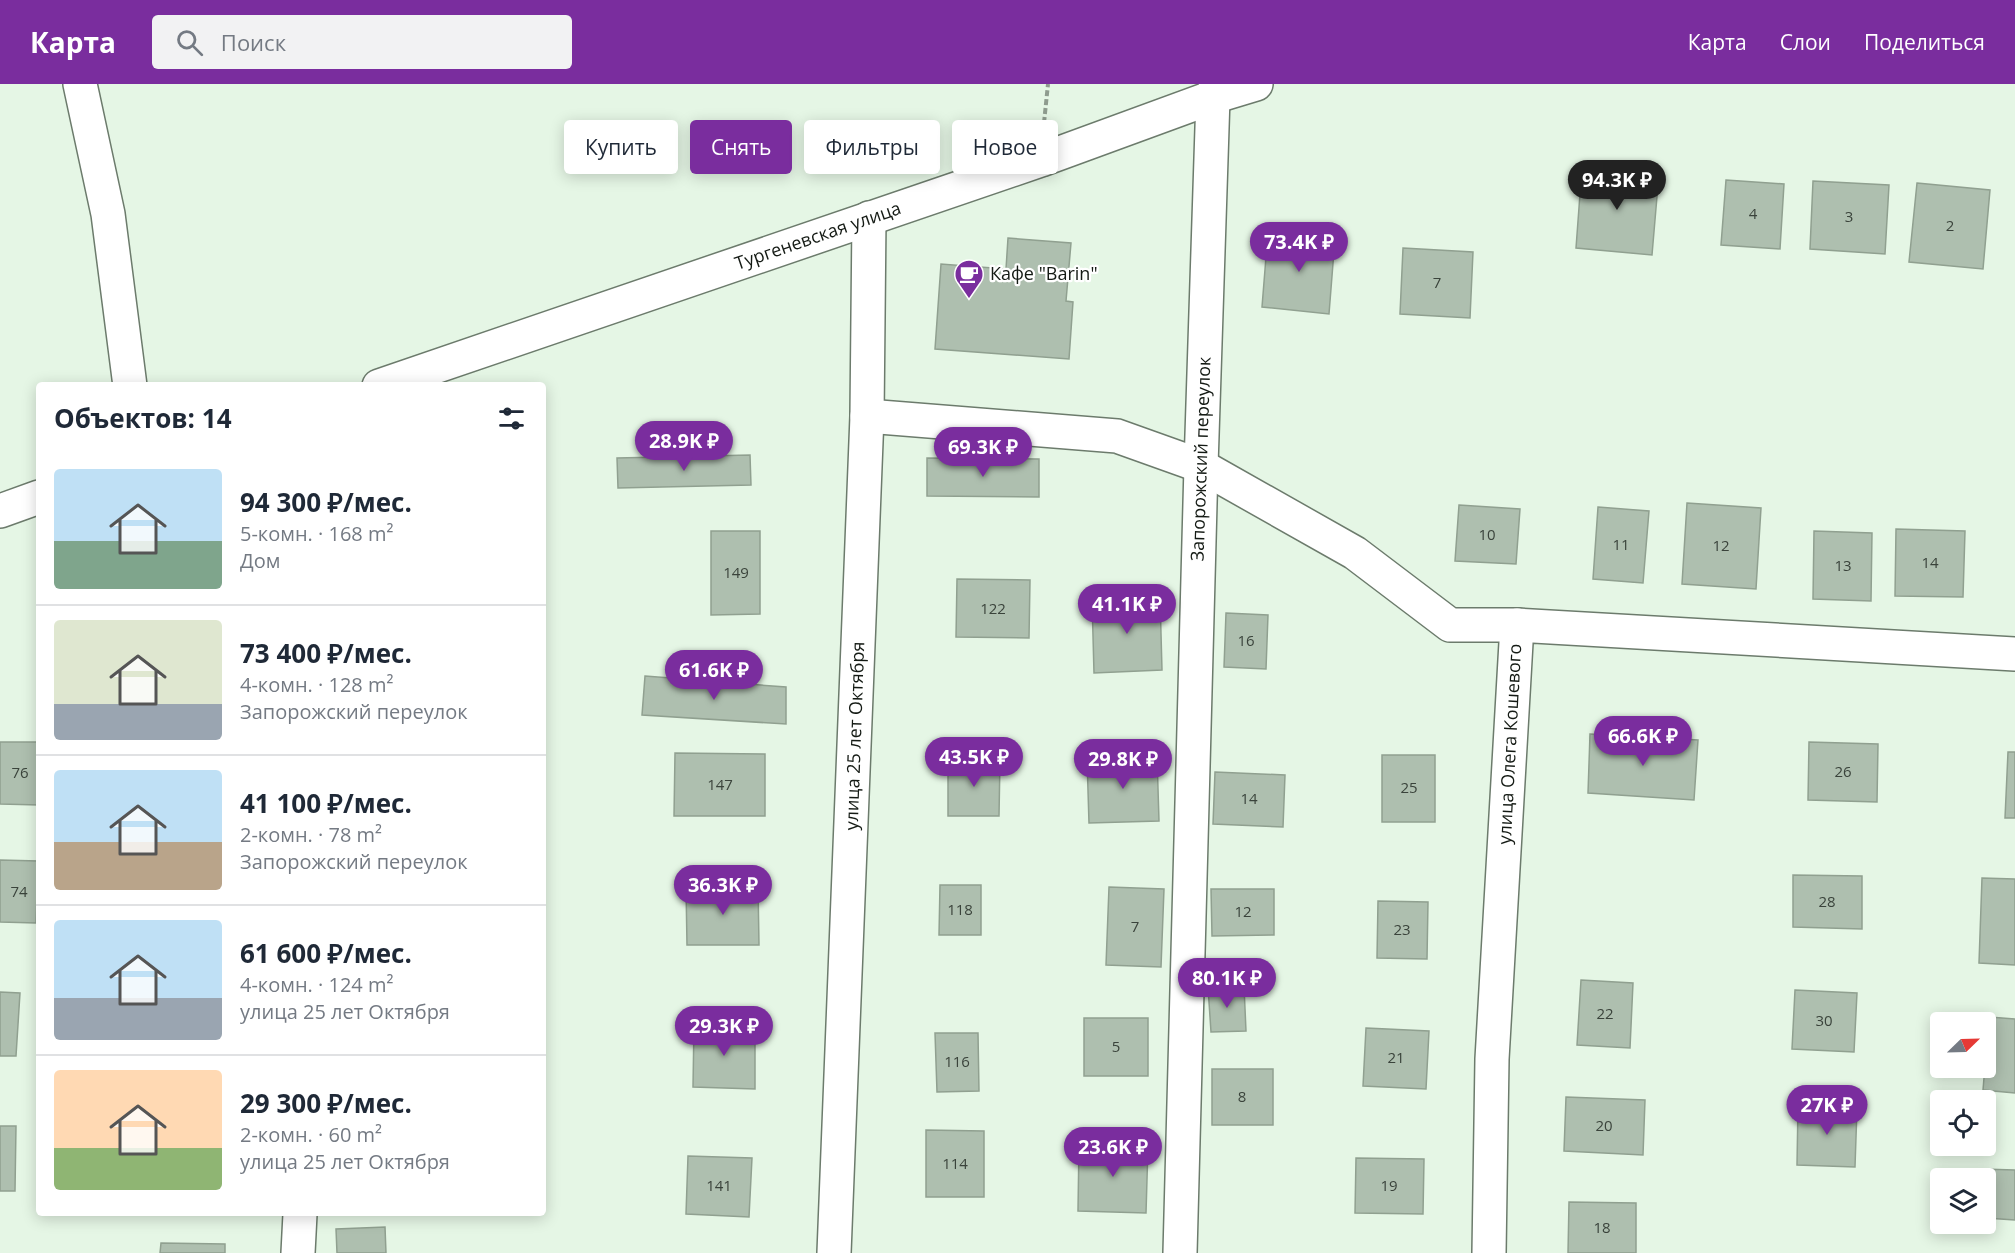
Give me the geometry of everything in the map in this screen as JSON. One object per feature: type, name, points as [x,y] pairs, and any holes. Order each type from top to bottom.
[{"type":"street","name":"Тургеневская улица","points":[[391,382],[1041,160],[1215,91],[1257,84]]},
{"type":"street","points":[[78,85],[108,214],[129,382]]},
{"type":"street","name":"Запорожский переулок","points":[[1180,1253],[1201,466],[1215,91]]},
{"type":"street","name":"улица 25 лет Октября","points":[[834,1253],[867,416],[869,218]]},
{"type":"street","points":[[867,416],[1117,436],[1201,466],[1355,553],[1450,625],[1517,625]]},
{"type":"street","points":[[0,511],[36,499]]},
{"type":"street","name":"улица Олега Кошевого","points":[[1489,1253],[1492,1059],[1517,625],[2015,654]]},
{"type":"street","points":[[298,1253],[300,1216]]},
{"type":"building","points":[[1582,167],[1659,173],[1652,255],[1576,248]]},
{"type":"building","points":[[1726,180],[1784,184],[1780,249],[1721,245]]},
{"type":"building","points":[[1813,181],[1889,185],[1885,254],[1810,249]]},
{"type":"building","points":[[1917,183],[1990,190],[1983,269],[1909,262]]},
{"type":"building","points":[[1268,232],[1335,238],[1329,314],[1262,307]]},
{"type":"building","points":[[1008,238],[1071,243],[1066,301],[1073,302],[1069,359],[935,349],[941,264],[1006,269]]},
{"type":"building","points":[[1403,248],[1473,252],[1470,318],[1400,314]]},
{"type":"building","points":[[750,455],[751,485],[618,488],[617,458]]},
{"type":"building","points":[[927,458],[1039,459],[1039,497],[927,496]]},
{"type":"building","points":[[1687,503],[1761,508],[1756,589],[1682,584]]},
{"type":"building","points":[[1459,505],[1520,509],[1516,564],[1455,561]]},
{"type":"building","points":[[1598,507],[1649,511],[1643,583],[1593,579]]},
{"type":"building","points":[[1896,529],[1965,531],[1963,597],[1895,596]]},
{"type":"building","points":[[711,531],[760,531],[760,614],[711,615]]},
{"type":"building","points":[[1814,531],[1872,533],[1871,601],[1813,599]]},
{"type":"building","points":[[957,579],[1030,580],[1029,638],[956,637]]},
{"type":"building","points":[[1160,597],[1162,670],[1094,673],[1092,599]]},
{"type":"building","points":[[1226,613],[1268,615],[1266,669],[1224,667]]},
{"type":"building","points":[[645,676],[786,687],[786,724],[642,715]]},
{"type":"building","points":[[1590,734],[1698,740],[1694,800],[1588,793]]},
{"type":"building","points":[[0,742],[36,742],[36,805],[0,804]]},
{"type":"building","points":[[1809,742],[1878,744],[1877,802],[1808,800]]},
{"type":"building","points":[[2008,752],[2015,752],[2015,818],[2005,818]]},
{"type":"building","points":[[675,753],[765,754],[765,816],[674,816]]},
{"type":"building","points":[[1382,755],[1435,755],[1435,822],[1382,822]]},
{"type":"building","points":[[1157,756],[1159,821],[1089,823],[1087,758]]},
{"type":"building","points":[[948,760],[1000,760],[999,816],[948,816]]},
{"type":"building","points":[[1215,772],[1285,775],[1283,827],[1213,824]]},
{"type":"building","points":[[0,860],[36,861],[36,923],[0,922]]},
{"type":"building","points":[[1793,875],[1862,876],[1862,929],[1793,927]]},
{"type":"building","points":[[1982,878],[2015,879],[2015,965],[1979,963]]},
{"type":"building","points":[[940,885],[981,885],[981,935],[939,935]]},
{"type":"building","points":[[758,886],[759,945],[687,945],[686,887]]},
{"type":"building","points":[[1109,887],[1164,889],[1161,967],[1106,965]]},
{"type":"building","points":[[1211,889],[1274,889],[1274,935],[1212,936]]},
{"type":"building","points":[[1378,901],[1428,902],[1427,959],[1377,958]]},
{"type":"building","points":[[1581,980],[1633,983],[1630,1048],[1577,1045]]},
{"type":"building","points":[[1244,986],[1246,1031],[1211,1032],[1208,987]]},
{"type":"building","points":[[1795,990],[1857,993],[1854,1052],[1792,1049]]},
{"type":"building","points":[[0,992],[20,993],[16,1056],[0,1056]]},
{"type":"building","points":[[1084,1018],[1148,1018],[1148,1076],[1084,1076]]},
{"type":"building","points":[[1996,1018],[2015,1019],[2015,1093],[1983,1090],[1984,1078],[1996,1078]]},
{"type":"building","points":[[694,1025],[755,1026],[755,1089],[693,1087]]},
{"type":"building","points":[[1366,1028],[1429,1031],[1426,1089],[1363,1086]]},
{"type":"building","points":[[935,1033],[978,1033],[979,1091],[937,1092]]},
{"type":"building","points":[[1212,1069],[1273,1069],[1273,1125],[1212,1125]]},
{"type":"building","points":[[1566,1097],[1645,1100],[1643,1155],[1564,1151]]},
{"type":"building","points":[[1798,1106],[1857,1108],[1855,1167],[1797,1165]]},
{"type":"building","points":[[0,1126],[16,1126],[15,1191],[0,1191]]},
{"type":"building","points":[[926,1130],[984,1131],[984,1197],[926,1197]]},
{"type":"building","points":[[1079,1144],[1148,1146],[1146,1213],[1078,1211]]},
{"type":"building","points":[[688,1156],[752,1158],[749,1217],[686,1214]]},
{"type":"building","points":[[1356,1158],[1424,1159],[1423,1214],[1355,1213]]},
{"type":"building","points":[[1996,1169],[2015,1170],[2015,1220],[1996,1219]]},
{"type":"building","points":[[1569,1202],[1636,1203],[1636,1253],[1568,1253]]},
{"type":"building","points":[[385,1227],[386,1253],[337,1253],[336,1229]]},
{"type":"building","points":[[161,1243],[225,1244],[225,1253],[160,1253]]},
{"type":"place","name":"Кафе \"Barin\"","points":[[969,300]]}]
